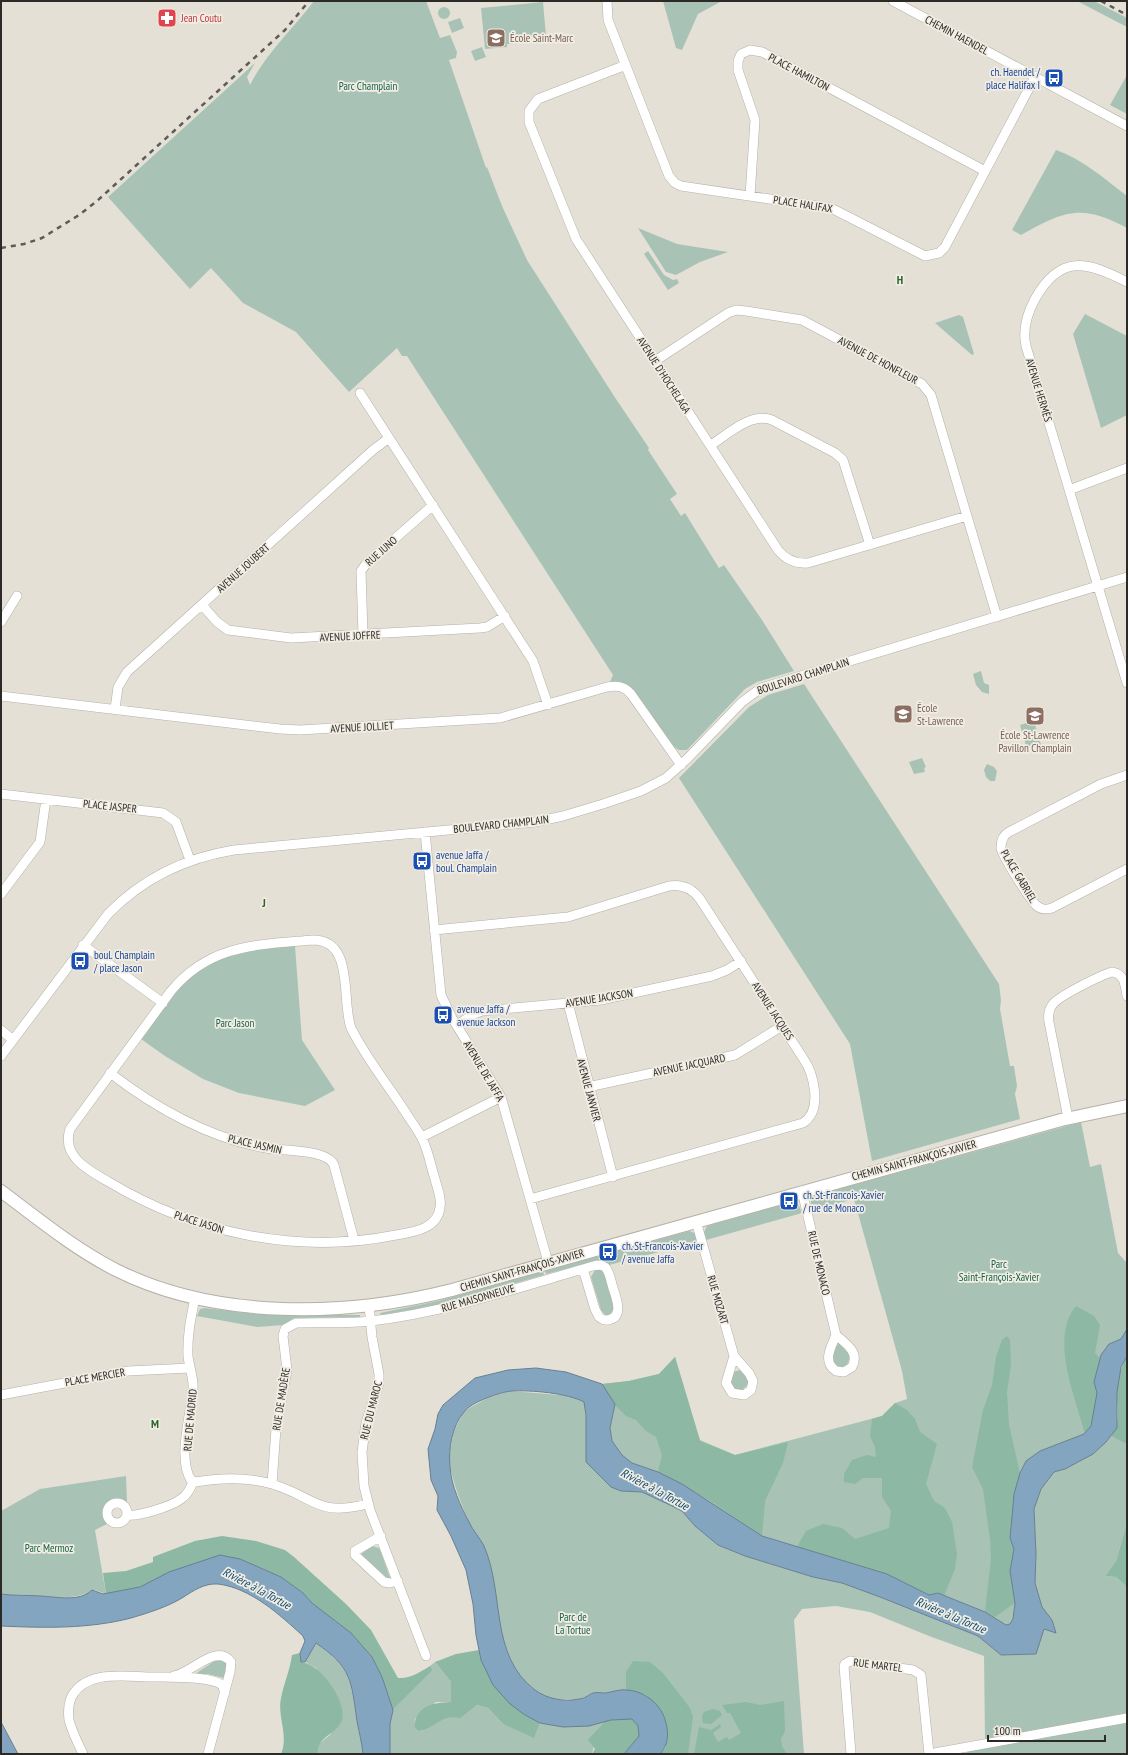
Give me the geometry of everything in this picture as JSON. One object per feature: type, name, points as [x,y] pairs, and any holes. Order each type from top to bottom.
[{"type":"street","name":"PLACE HALIFAX","points":[[607,1],[607,17],[672,181],[681,186],[834,209],[921,255],[933,255],[939,253],[945,247],[1035,77]]},
{"type":"street","name":"CHEMIN HAENDEL","points":[[892,1],[1127,126]]},
{"type":"street","name":"PLACE HAMILTON","points":[[750,196],[755,120],[738,66],[741,54],[750,50],[762,52],[985,171]]},
{"type":"street","name":"AVENUE D'HOCHELAGA","points":[[626,65],[538,99],[531,107],[528,118],[573,234],[778,550],[787,559],[797,563],[808,563],[967,516]]},
{"type":"street","name":"AVENUE HERMÈS","points":[[1127,282],[1104,270],[1091,266],[1066,268],[1054,274],[1045,283],[1033,303],[1026,320],[1025,343],[1127,681]]},
{"type":"street","name":"AVENUE DE HONFLEUR","points":[[655,361],[732,311],[746,311],[802,320],[918,381],[929,390],[997,617]]},
{"type":"street","points":[[360,393],[535,664],[548,705]]},
{"type":"street","points":[[711,445],[751,420],[762,417],[772,420],[835,453],[845,464],[870,545]]},
{"type":"street","name":"AVENUE JOUBERT","points":[[115,709],[117,689],[123,676],[373,450],[389,438]]},
{"type":"street","points":[[1069,490],[1127,468]]},
{"type":"street","name":"RUE JUNO","points":[[363,635],[360,571],[433,505]]},
{"type":"street","name":"BOULEVARD CHAMPLAIN","points":[[1,1056],[83,945],[108,914],[130,894],[157,876],[190,860],[239,849],[535,822],[563,816],[641,791],[666,778],[742,702],[761,688],[1127,578]]},
{"type":"street","points":[[1,622],[17,596]]},
{"type":"street","name":"AVENUE JOFFRE","points":[[202,605],[221,626],[233,631],[297,639],[480,628],[487,627],[505,616]]},
{"type":"street","name":"AVENUE JOLLIET","points":[[1,696],[280,729],[300,730],[493,719],[506,717],[612,686],[626,689],[681,764]]},
{"type":"street","name":"PLACE GABRIEL","points":[[1127,775],[1100,784],[1009,832],[1004,835],[1001,845],[1004,854],[1033,903],[1042,909],[1052,908],[1127,869]]},
{"type":"street","name":"PLACE JASPER","points":[[1,794],[163,813],[176,822],[190,860]]},
{"type":"street","points":[[1,894],[40,842],[46,799]]},
{"type":"street","name":"AVENUE DE JAFFA","points":[[426,832],[439,989],[445,1006],[501,1097],[548,1262]]},
{"type":"street","name":"AVENUE JACQUES","points":[[434,930],[568,917],[669,886],[680,885],[698,895],[809,1070],[815,1103],[811,1115],[806,1121],[798,1125],[530,1199]]},
{"type":"street","name":"PLACE JASON","points":[[313,940],[320,940],[330,944],[338,951],[342,961],[347,1014],[351,1028],[422,1138],[440,1200],[440,1211],[436,1219],[429,1226],[413,1232],[354,1240],[322,1242],[274,1240],[214,1228],[182,1218],[142,1200],[84,1166],[76,1160],[70,1151],[68,1134],[73,1124],[110,1073],[177,984],[190,972],[211,958],[226,952],[250,946],[313,940]]},
{"type":"street","points":[[83,945],[163,1002]]},
{"type":"street","name":"AVENUE JACKSON","points":[[456,1025],[482,1011],[607,999],[712,976],[727,970],[741,961]]},
{"type":"street","points":[[1068,1118],[1049,1022],[1051,1006],[1061,997],[1112,972],[1123,978],[1127,996]]},
{"type":"street","name":"AVENUE JANVIER","points":[[568,1003],[588,1087],[613,1177]]},
{"type":"street","name":"AVENUE JACQUARD","points":[[588,1087],[735,1055],[782,1026]]},
{"type":"street","points":[[1,1030],[13,1040]]},
{"type":"street","name":"PLACE JASMIN","points":[[110,1073],[153,1104],[206,1131],[253,1145],[286,1151],[319,1153],[330,1158],[334,1165],[354,1240]]},
{"type":"street","points":[[422,1138],[501,1097]]},
{"type":"street","name":"CHEMIN SAINT-FRANÇOIS-XAVIER","points":[[1,1191],[59,1234],[101,1262],[136,1279],[194,1298],[231,1305],[271,1308],[321,1308],[369,1305],[429,1295],[1068,1118],[1127,1106]]},
{"type":"street","name":"RUE DE MONACO","points":[[802,1191],[836,1335]]},
{"type":"street","name":"RUE MOZART","points":[[696,1221],[734,1356]]},
{"type":"street","name":"RUE MAISONNEUVE","points":[[371,1321],[437,1310],[583,1269],[598,1265],[607,1270],[619,1307],[618,1313],[614,1318],[604,1320],[597,1313],[583,1269]]},
{"type":"street","name":"RUE DE MADRID","points":[[193,1481],[187,1471],[186,1458],[187,1427],[193,1390],[188,1334],[194,1298]]},
{"type":"street","name":"RUE DU MAROC","points":[[369,1305],[379,1383],[368,1414],[363,1442],[362,1469],[368,1504],[426,1656]]},
{"type":"street","name":"RUE DE MADÈRE","points":[[272,1484],[276,1429],[287,1377],[287,1360],[283,1341],[285,1329],[296,1323],[371,1321]]},
{"type":"street","name":"PLACE MERCIER","points":[[1,1395],[128,1371],[190,1368]]},
{"type":"street","points":[[127,1515],[138,1515],[179,1500],[189,1490],[193,1481],[235,1479],[272,1484],[318,1506],[329,1509],[348,1509],[368,1504]]},
{"type":"street","points":[[381,1536],[359,1548],[355,1551],[355,1555],[384,1582],[390,1583],[398,1581]]},
{"type":"street","points":[[169,1677],[184,1673],[215,1654],[228,1658],[231,1666],[208,1754]]},
{"type":"street","name":"RUE MARTEL","points":[[851,1754],[844,1666],[850,1661],[913,1670],[921,1675],[923,1681],[929,1754]]},
{"type":"street","points":[[83,1754],[71,1726],[68,1713],[71,1698],[80,1686],[97,1678],[169,1677],[212,1679],[222,1685],[224,1693]]},
{"type":"street","points":[[929,1754],[1127,1718]]},
{"type":"green space","name":"Parc Champlain","points":[[314,1],[426,1],[440,38],[450,35],[457,52],[456,58],[449,60],[486,168],[487,167],[502,206],[527,260],[649,448],[648,450],[677,494],[670,499],[681,516],[685,513],[719,568],[724,565],[762,620],[794,671],[757,682],[745,689],[687,750],[679,750],[673,746],[631,688],[624,683],[610,682],[613,675],[407,356],[402,356],[397,348],[349,392],[296,332],[243,303],[211,268],[190,289],[108,197],[255,63],[247,77],[250,85],[264,62]]},
{"type":"green space","points":[[663,1],[722,1],[698,14],[682,50],[676,48]]},
{"type":"green space","points":[[1077,1],[1094,1],[1127,18],[1127,27]]},
{"type":"green space","points":[[543,2],[546,36],[528,38],[528,42],[507,44],[507,47],[485,49],[481,8]]},
{"type":"green space","points":[[442,7],[446,7],[450,13],[446,19],[442,19],[438,15],[438,11]]},
{"type":"green space","points":[[460,18],[464,28],[452,33],[448,22]]},
{"type":"green space","points":[[482,47],[486,57],[475,61],[471,51]]},
{"type":"green space","points":[[1127,75],[1127,114],[1110,105]]},
{"type":"green space","points":[[1056,150],[1084,164],[1127,196],[1127,228],[1097,215],[1073,213],[1049,220],[1021,235],[1012,230]]},
{"type":"green space","points":[[638,228],[677,244],[728,252],[700,262],[676,275],[666,272]]},
{"type":"green space","points":[[648,251],[664,275],[673,280],[677,279],[679,283],[668,290],[644,254]]},
{"type":"green space","points":[[1085,314],[1127,336],[1127,415],[1101,428],[1073,334]]},
{"type":"green space","points":[[959,315],[963,317],[974,354],[972,355],[935,323]]},
{"type":"green space","points":[[981,671],[984,683],[989,685],[989,694],[982,692],[976,685],[973,674]]},
{"type":"green space","points":[[804,684],[999,984],[1001,1000],[1000,1009],[1010,1066],[1014,1066],[1017,1086],[1015,1094],[1020,1119],[872,1161],[850,1044],[679,778],[749,707],[768,695]]},
{"type":"green space","points":[[1034,721],[1041,745],[1027,749],[1020,725]]},
{"type":"green space","points":[[922,758],[926,767],[924,768],[925,772],[914,774],[909,762]]},
{"type":"green space","points":[[987,764],[994,767],[997,771],[995,781],[990,781],[986,777],[984,770]]},
{"type":"green space","name":"Parc Jason","points":[[295,946],[302,1040],[335,1090],[305,1106],[239,1093],[203,1079],[165,1056],[141,1039],[167,1002],[187,980],[211,963],[242,952]]},
{"type":"green space","name":"Parc Saint-François-Xavier","points":[[1081,1122],[1090,1167],[1101,1164],[1118,1253],[1127,1263],[1127,1329],[1121,1339],[1109,1344],[1091,1426],[1085,1434],[1040,1451],[1013,1619],[1010,1624],[1006,1625],[985,1612],[938,1593],[929,1595],[887,1574],[762,1536],[658,1472],[632,1463],[622,1455],[612,1441],[610,1428],[614,1404],[602,1384],[629,1381],[659,1374],[675,1357],[700,1440],[735,1455],[882,1416],[895,1403],[907,1399],[902,1371],[854,1199],[811,1211],[811,1198],[813,1196]]},
{"type":"green space","points":[[794,1201],[797,1202],[802,1213],[706,1240],[704,1232],[707,1226]]},
{"type":"green space","points":[[689,1231],[695,1233],[697,1242],[609,1265],[602,1261],[604,1256],[613,1254],[612,1252]]},
{"type":"green space","points":[[601,1255],[600,1260],[546,1274],[545,1271]]},
{"type":"green space","points":[[595,1270],[601,1270],[604,1273],[614,1307],[611,1315],[606,1316],[601,1310],[591,1277]]},
{"type":"green space","points":[[543,1271],[544,1275],[434,1306],[381,1315],[380,1313],[438,1301]]},
{"type":"green space","points":[[1076,1306],[1094,1316],[1100,1325],[1095,1353],[1100,1358],[1094,1382],[1097,1393],[1096,1406],[1091,1426],[1085,1434],[1071,1387],[1065,1351],[1065,1335],[1068,1319]]},
{"type":"green space","points":[[204,1308],[256,1314],[360,1315],[360,1317],[294,1318],[283,1325],[257,1327],[197,1316],[200,1309]]},
{"type":"green space","points":[[1007,1336],[1010,1340],[1011,1365],[1007,1392],[1009,1425],[1020,1473],[1014,1494],[1010,1538],[1014,1549],[1010,1571],[1015,1603],[995,1617],[985,1612],[991,1559],[990,1539],[983,1489],[972,1467],[983,1410],[992,1385],[996,1357],[1002,1340]]},
{"type":"green space","points":[[839,1343],[850,1357],[847,1365],[842,1367],[835,1364],[833,1358],[835,1348]]},
{"type":"green space","points":[[1127,1356],[1127,1443],[1125,1443],[1111,1436],[1117,1420],[1117,1388],[1119,1378]]},
{"type":"green space","points":[[675,1357],[700,1441],[735,1455],[788,1442],[783,1463],[765,1501],[762,1536],[709,1500],[658,1472],[662,1455],[656,1437],[646,1431],[636,1420],[626,1416],[611,1401],[602,1384],[629,1381],[659,1374]]},
{"type":"green space","points":[[740,1370],[747,1378],[749,1384],[741,1391],[733,1388],[731,1381],[733,1372]]},
{"type":"green space","name":"Parc de La Tortue","points":[[511,1391],[572,1396],[584,1401],[586,1415],[586,1462],[621,1491],[642,1492],[682,1511],[695,1526],[718,1545],[745,1556],[813,1577],[842,1583],[880,1597],[978,1636],[1001,1655],[1036,1654],[1044,1628],[1056,1633],[1052,1620],[1042,1607],[1035,1583],[1036,1554],[1034,1509],[1041,1489],[1054,1472],[1065,1469],[1106,1442],[1111,1436],[1127,1443],[1127,1523],[1116,1561],[1105,1576],[1116,1577],[1127,1587],[1127,1715],[985,1741],[984,1656],[870,1612],[836,1606],[802,1609],[794,1620],[804,1754],[660,1754],[666,1747],[626,1690],[601,1693],[595,1692],[580,1699],[550,1699],[536,1691],[521,1678],[512,1664],[504,1643],[499,1623],[492,1571],[483,1545],[469,1523],[450,1469],[450,1449],[454,1431],[464,1411],[489,1397]]},
{"type":"green space","points":[[895,1403],[907,1410],[915,1419],[920,1432],[937,1444],[926,1484],[934,1501],[945,1508],[952,1522],[957,1554],[955,1569],[944,1596],[938,1593],[929,1595],[887,1574],[797,1547],[806,1531],[823,1524],[842,1528],[855,1539],[889,1528],[891,1511],[882,1497],[882,1478],[863,1478],[855,1484],[844,1482],[844,1474],[852,1460],[867,1455],[876,1457],[875,1447],[870,1436],[872,1419],[882,1416]]},
{"type":"green space","name":"Parc Mermoz","points":[[126,1476],[127,1502],[115,1498],[106,1503],[102,1514],[107,1524],[95,1530],[106,1594],[95,1590],[82,1595],[69,1597],[1,1594],[1,1511],[40,1489]]},
{"type":"green space","points":[[1127,1523],[1127,1587],[1116,1577],[1105,1576],[1116,1561]]},
{"type":"green space","points":[[222,1536],[256,1541],[285,1550],[294,1557],[346,1604],[371,1630],[398,1678],[419,1673],[430,1666],[433,1670],[393,1710],[382,1677],[372,1657],[351,1633],[312,1603],[303,1593],[281,1577],[240,1559],[154,1581],[140,1587],[106,1594],[103,1573],[126,1571],[153,1562],[153,1557],[195,1541]]},
{"type":"green space","points":[[372,1546],[379,1548],[390,1578],[387,1578],[361,1554]]},
{"type":"green space","points":[[316,1643],[337,1661],[347,1676],[353,1694],[363,1754],[317,1754],[320,1743],[331,1734],[316,1668],[305,1662]]},
{"type":"green space","points":[[479,1650],[481,1660],[525,1715],[540,1723],[534,1738],[503,1724],[488,1708],[477,1705],[461,1718],[448,1718],[422,1731],[418,1731],[414,1727],[418,1714],[426,1707],[438,1703],[451,1702],[451,1682],[435,1662],[456,1654]]},
{"type":"green space","points":[[300,1653],[301,1662],[309,1664],[317,1669],[331,1685],[341,1703],[342,1720],[335,1730],[323,1739],[317,1754],[281,1754],[284,1740],[280,1712],[281,1698],[292,1655]]},
{"type":"green space","points":[[219,1658],[227,1664],[224,1678],[207,1674],[195,1674]]},
{"type":"green space","points":[[633,1661],[650,1662],[663,1673],[690,1708],[693,1717],[688,1754],[660,1754],[666,1747],[647,1695],[626,1690],[626,1672]]},
{"type":"green space","points":[[435,1662],[451,1682],[451,1702],[436,1702],[415,1719],[414,1727],[418,1731],[422,1731],[450,1717],[461,1718],[477,1705],[488,1708],[503,1724],[534,1737],[540,1723],[573,1726],[589,1725],[605,1721],[598,1729],[592,1754],[390,1754],[390,1724],[393,1710],[433,1670],[430,1666]]},
{"type":"green space","points":[[784,1701],[785,1731],[781,1739],[782,1746],[787,1754],[694,1754],[699,1727],[711,1730],[720,1724],[721,1727],[713,1733],[718,1742],[727,1737],[729,1740],[741,1733],[730,1713],[727,1713],[722,1705],[746,1702],[760,1705]]},
{"type":"green space","points":[[713,1709],[720,1711],[722,1715],[711,1724],[703,1723],[702,1716],[704,1712]]},
{"type":"green space","points":[[632,1719],[638,1726],[639,1736],[624,1754],[592,1754],[595,1749],[588,1740],[605,1721]]},
{"type":"green space","points":[[1127,1722],[1127,1754],[966,1754],[968,1751]]},
{"type":"water","name":"Rivière à la Tortue","points":[[1127,1329],[1127,1356],[1121,1367],[1117,1392],[1117,1428],[1106,1442],[1093,1454],[1065,1469],[1054,1472],[1041,1489],[1034,1509],[1036,1554],[1035,1583],[1042,1607],[1052,1620],[1056,1633],[1044,1629],[1036,1654],[1001,1655],[978,1636],[880,1597],[842,1583],[813,1577],[745,1556],[718,1545],[695,1526],[682,1511],[642,1492],[621,1491],[611,1487],[586,1462],[586,1415],[584,1402],[569,1396],[529,1391],[500,1393],[479,1401],[464,1412],[456,1424],[450,1445],[451,1474],[454,1488],[460,1503],[484,1546],[494,1584],[504,1642],[520,1676],[535,1690],[545,1696],[562,1700],[573,1700],[583,1698],[593,1693],[605,1693],[619,1690],[640,1693],[652,1700],[661,1710],[666,1723],[667,1740],[663,1751],[660,1754],[624,1754],[639,1736],[638,1726],[632,1719],[611,1720],[589,1726],[563,1727],[540,1723],[525,1715],[510,1704],[493,1685],[481,1660],[476,1635],[473,1604],[466,1570],[451,1536],[437,1510],[438,1496],[431,1480],[428,1449],[435,1429],[438,1414],[443,1405],[475,1378],[508,1370],[536,1368],[566,1372],[602,1384],[615,1404],[610,1428],[612,1441],[622,1455],[632,1463],[658,1472],[682,1484],[762,1536],[887,1574],[929,1595],[938,1593],[985,1612],[1006,1625],[1010,1624],[1013,1619],[1015,1603],[1010,1571],[1014,1549],[1010,1538],[1014,1494],[1020,1473],[1026,1461],[1040,1451],[1084,1434],[1091,1426],[1097,1393],[1094,1382],[1101,1355],[1109,1344],[1121,1339]]},
{"type":"water","name":"Rivière à la Tortue","points":[[220,1555],[240,1559],[281,1577],[303,1593],[312,1603],[351,1633],[372,1657],[382,1677],[393,1710],[390,1724],[390,1754],[363,1754],[351,1685],[348,1676],[337,1660],[316,1643],[305,1662],[301,1662],[300,1653],[305,1641],[303,1636],[275,1611],[242,1591],[230,1587],[218,1584],[203,1586],[164,1607],[115,1622],[66,1627],[1,1626],[1,1594],[68,1598],[87,1594],[92,1590],[103,1594],[140,1587],[169,1572]]},
{"type":"water","points":[[1,1722],[18,1754],[1,1754]]},
{"type":"railway","points":[[1,248],[24,244],[42,238],[79,215],[97,201],[285,30],[309,1]]},
{"type":"railway","points":[[1101,1],[1127,15]]},
{"type":"place","name":"Jean Coutu","points":[[167,18]]},
{"type":"place","name":"École Saint-Marc","points":[[496,38]]},
{"type":"place","name":"ch. Haendel / place Halifax I","points":[[1054,78]]},
{"type":"place","name":"École St-Lawrence","points":[[903,714]]},
{"type":"place","name":"École St-Lawrence Pavillon Champlain","points":[[1035,716]]},
{"type":"place","name":"avenue Jaffa / boul. Champlain","points":[[422,861]]},
{"type":"place","name":"boul. Champlain / place Jason","points":[[80,961]]},
{"type":"place","name":"avenue Jaffa / avenue Jackson","points":[[443,1015]]},
{"type":"place","name":"ch. St-Francois-Xavier / rue de Monaco","points":[[789,1201]]},
{"type":"place","name":"ch. St-Francois-Xavier / avenue Jaffa","points":[[608,1252]]},
{"type":"district","name":"H","points":[[900,279]]},
{"type":"district","name":"J","points":[[264,902]]},
{"type":"district","name":"M","points":[[155,1423]]}]
